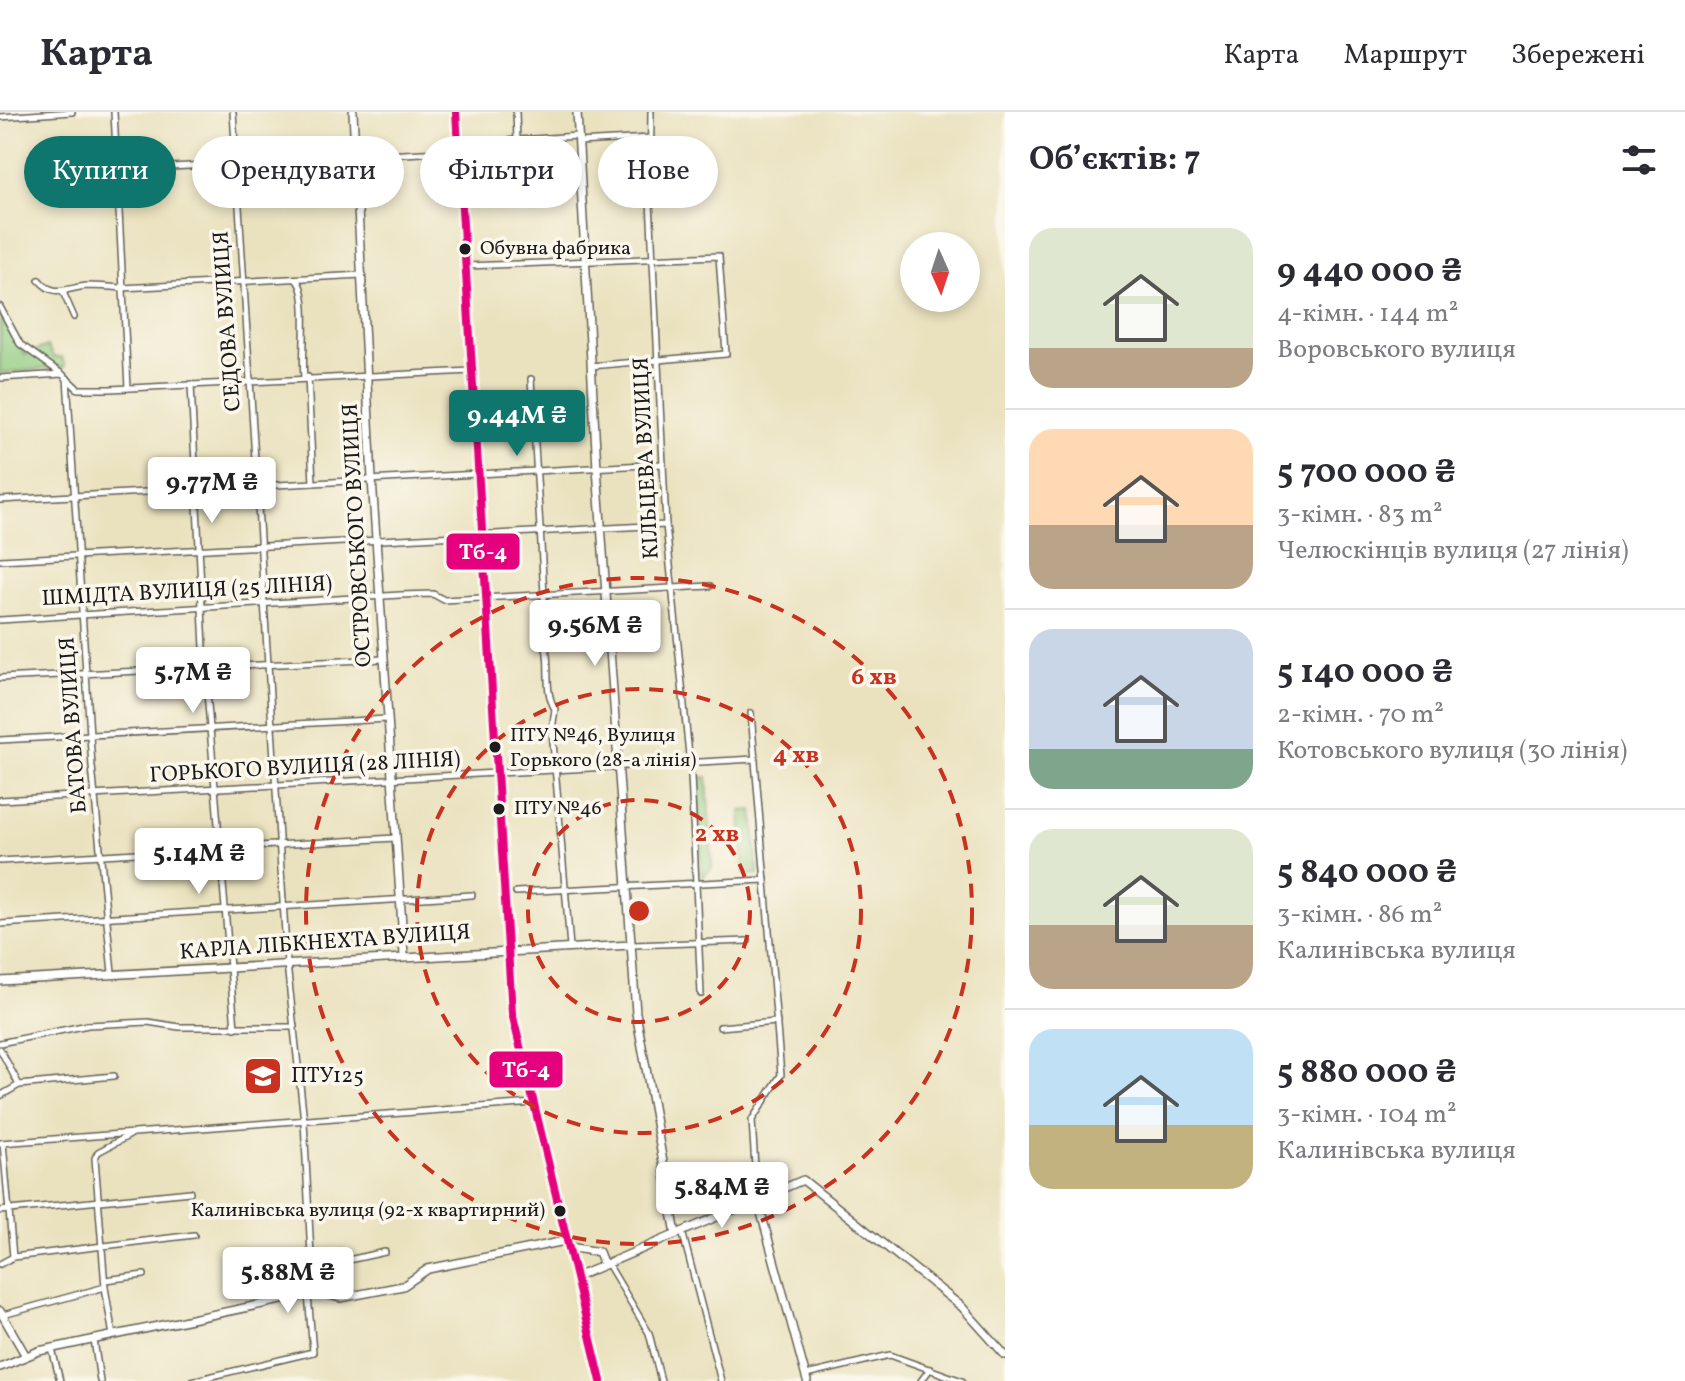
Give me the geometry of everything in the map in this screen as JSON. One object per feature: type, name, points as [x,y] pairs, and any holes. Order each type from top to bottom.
[{"type":"street","points":[[0,117],[72,112]]},
{"type":"street","points":[[114,112],[115,136]]},
{"type":"street","name":"СЕДОВА ВУЛИЦЯ","points":[[233,112],[234,136]]},
{"type":"street","name":"ОСТРОВСЬКОГО ВУЛИЦЯ","points":[[353,112],[354,136]]},
{"type":"street","points":[[456,112],[457,136]]},
{"type":"street","points":[[516,112],[517,136]]},
{"type":"street","points":[[577,112],[578,136]]},
{"type":"street","name":"КІЛЬЦЕВА ВУЛИЦЯ","points":[[650,136],[651,112]]},
{"type":"street","points":[[119,208],[128,388]]},
{"type":"street","name":"СЕДОВА ВУЛИЦЯ","points":[[192,1381],[313,1352],[304,1121],[287,964],[238,208]]},
{"type":"street","name":"ОСТРОВСЬКОГО ВУЛИЦЯ","points":[[358,208],[383,659],[404,955]]},
{"type":"street","points":[[462,208],[512,1013],[601,1381]]},
{"type":"street","points":[[582,208],[626,887],[643,1067],[679,1233],[721,1381]]},
{"type":"street","name":"КІЛЬЦЕВА ВУЛИЦЯ","points":[[652,208],[666,525],[690,763],[701,994]]},
{"type":"street","points":[[465,266],[719,256],[726,354],[591,366]]},
{"type":"street","points":[[39,280],[51,291],[63,292],[85,286],[122,288],[362,275]]},
{"type":"street","points":[[290,278],[298,280],[303,293],[305,340],[301,355],[306,377],[313,483]]},
{"type":"street","points":[[63,292],[74,317]]},
{"type":"street","points":[[0,307],[20,344],[78,389],[471,371]]},
{"type":"street","points":[[0,378],[64,376]]},
{"type":"street","name":"БАТОВА ВУЛИЦЯ","points":[[64,376],[90,735],[112,973]]},
{"type":"street","points":[[531,379],[544,594],[545,623],[540,634],[547,644],[550,701],[555,709],[552,730],[570,947]]},
{"type":"street","points":[[191,384],[205,668],[235,1028]]},
{"type":"street","points":[[0,500],[663,464]]},
{"type":"street","points":[[0,560],[666,525]]},
{"type":"street","name":"ШМІДТА ВУЛИЦЯ (25 ЛIНIЯ)","points":[[0,620],[433,594],[444,600],[710,586]]},
{"type":"street","points":[[0,678],[383,659]]},
{"type":"street","points":[[751,713],[781,1075],[752,1120],[757,1198],[806,1378],[890,1355],[962,1381]]},
{"type":"street","points":[[0,740],[387,719]]},
{"type":"street","name":"ГОРЬКОГО ВУЛИЦЯ (28 ЛIНIЯ)","points":[[0,800],[755,759]]},
{"type":"street","points":[[0,861],[395,838]]},
{"type":"street","points":[[516,892],[765,880]]},
{"type":"street","points":[[0,924],[472,895]]},
{"type":"street","name":"КАРЛА ЛІБКНЕХТА ВУЛИЦЯ","points":[[0,981],[404,955],[748,941]]},
{"type":"street","points":[[0,1043],[41,1037],[68,1027],[148,1022],[179,1027],[294,1027]]},
{"type":"street","points":[[720,1027],[777,1022]]},
{"type":"street","points":[[0,1049],[19,1085]]},
{"type":"street","points":[[0,1096],[19,1085],[114,1076]]},
{"type":"street","points":[[13,1257],[1,1143],[534,1103]]},
{"type":"street","points":[[114,1336],[105,1284],[95,1158],[98,1152],[135,1133]]},
{"type":"street","points":[[576,1277],[803,1180],[962,1307],[1005,1355]]},
{"type":"street","points":[[0,1211],[190,1192]]},
{"type":"street","points":[[0,1264],[13,1257],[194,1235]]},
{"type":"street","points":[[0,1367],[52,1349],[310,1294],[340,1298],[403,1286],[428,1269],[565,1241],[575,1248],[599,1252],[649,1333],[661,1381]]},
{"type":"street","points":[[312,1268],[385,1252]]},
{"type":"street","points":[[26,1356],[1,1313],[144,1275]]},
{"type":"street","points":[[94,1340],[100,1381]]},
{"type":"street","points":[[52,1349],[60,1381]]},
{"type":"street","points":[[921,1381],[930,1369]]},
{"type":"green space","points":[[0,311],[25,355],[47,346],[54,358],[62,357],[65,367],[0,373]]},
{"type":"green space","points":[[696,777],[707,777],[712,868],[702,877]]},
{"type":"green space","points":[[753,810],[758,874],[744,875],[741,811]]},
{"type":"transit line","name":"Тб-4","points":[[456,112],[512,1013],[601,1381]]},
{"type":"place","name":"Обувна фабрика","points":[[465,249]]},
{"type":"place","name":"ПТУ №46, Вулиця Горького (28-а лінія)","points":[[495,747]]},
{"type":"place","name":"ПТУ №46","points":[[499,809]]},
{"type":"place","name":"ПТУ125","points":[[263,1076]]},
{"type":"place","name":"Калинівська вулиця (92-х квартирний)","points":[[560,1211]]}]
